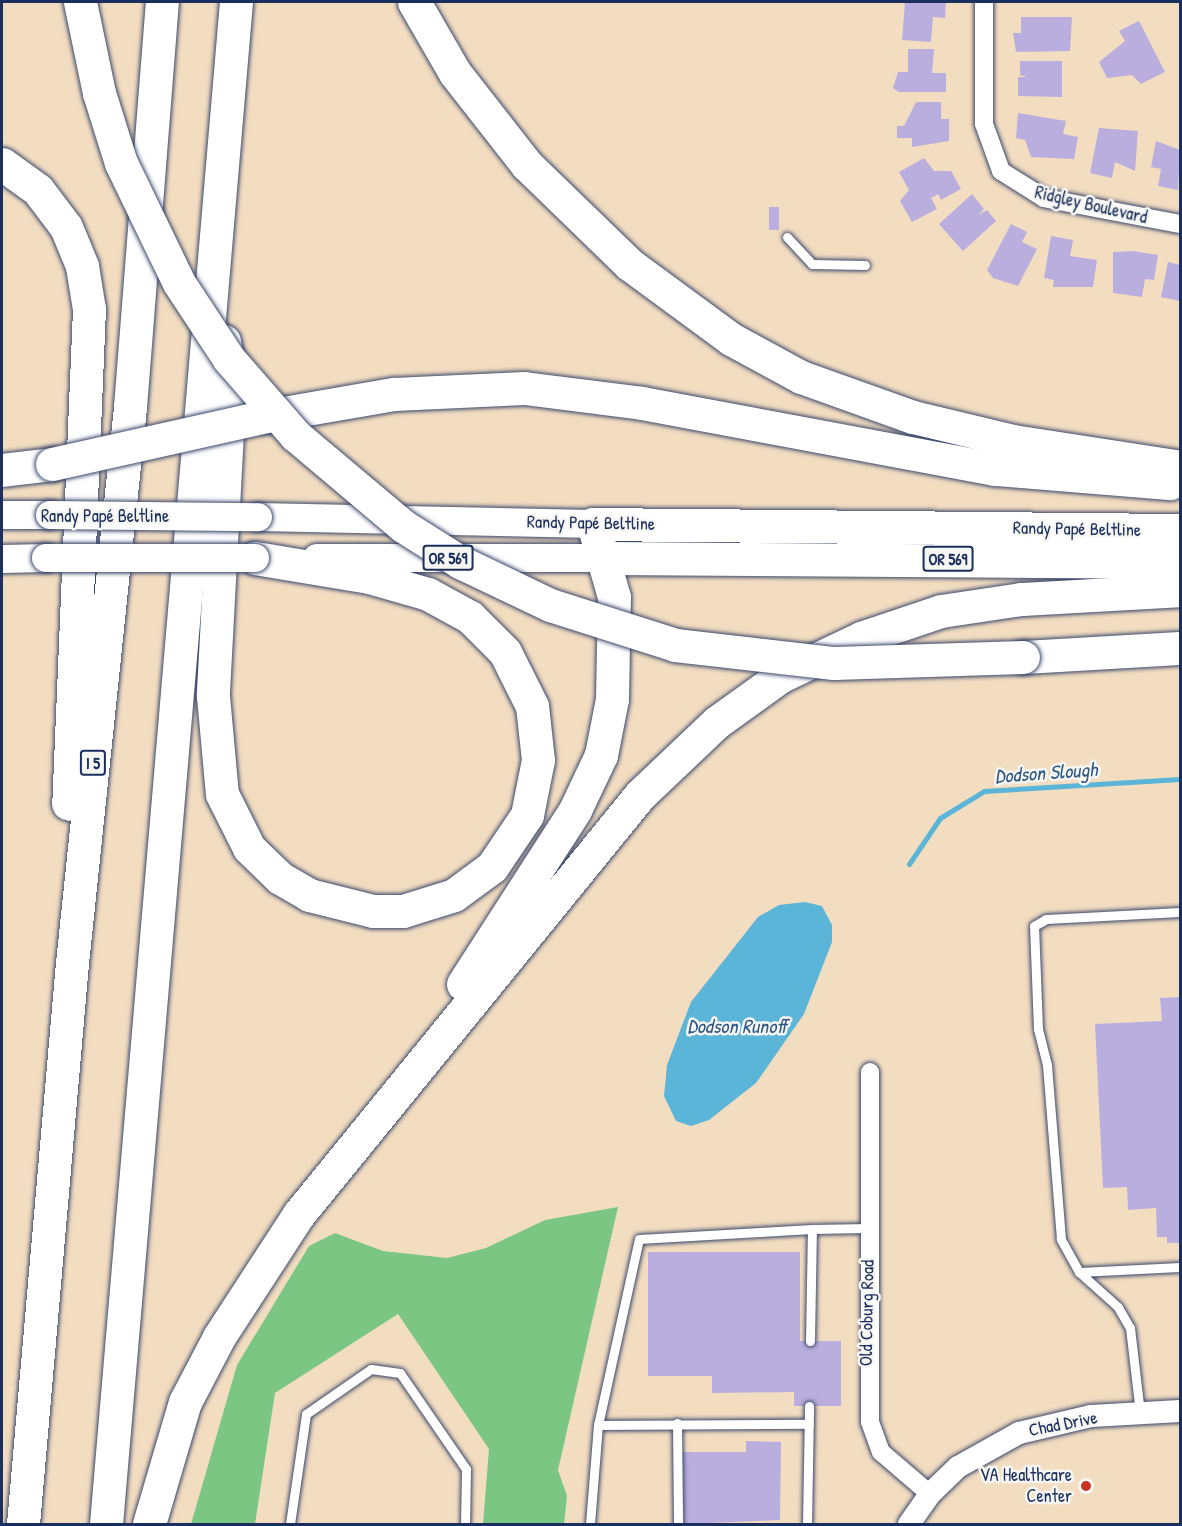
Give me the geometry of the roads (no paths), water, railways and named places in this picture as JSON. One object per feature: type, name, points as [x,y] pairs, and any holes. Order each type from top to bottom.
[{"type":"highway","points":[[80,2],[99,93],[121,163],[179,284],[229,359],[294,435],[403,526],[460,562],[550,605],[675,645],[834,663],[1023,657],[1180,648]]},
{"type":"highway","name":"I 5","points":[[24,1524],[72,963],[130,407],[162,2]]},
{"type":"highway","points":[[106,1524],[236,2]]},
{"type":"highway","points":[[414,2],[455,73],[508,143],[588,228],[731,339],[801,377],[913,417],[1013,441],[1180,467]]},
{"type":"highway","points":[[2,164],[38,190],[66,226],[82,266],[89,309],[65,865],[72,963]]},
{"type":"highway","points":[[213,268],[230,377],[213,696],[222,794],[249,848],[309,895],[344,908],[403,911],[430,905],[454,896],[492,867],[527,815],[538,760],[532,706],[505,652],[470,617],[428,594],[369,577],[255,558]]},
{"type":"highway","points":[[2,470],[52,464],[266,416],[394,394],[524,388],[633,401],[995,469],[1180,483]]},
{"type":"highway","points":[[381,1112],[575,810],[601,755],[615,653],[606,558],[592,524]]},
{"type":"highway","name":"Randy Papé Beltline","points":[[592,524],[1180,530]]},
{"type":"highway","name":"Randy Papé Beltline","points":[[606,558],[1180,562]]},
{"type":"highway","points":[[149,1524],[185,1402],[219,1337],[299,1214],[640,795],[717,722],[781,676],[861,638],[941,612],[1022,599],[1180,590]]},
{"type":"main road","name":"Randy Papé Beltline","points":[[2,515],[258,517],[592,524]]},
{"type":"main road","name":"Randy Papé Beltline","points":[[2,560],[46,558],[606,558]]},
{"type":"street","name":"Ridgley Boulevard","points":[[984,2],[984,123],[1001,171],[1044,198],[1180,224]]},
{"type":"street","name":"Old Coburg Road","points":[[870,1072],[868,1228],[870,1422],[881,1452],[930,1494]]},
{"type":"street","name":"Chad Drive","points":[[930,1494],[958,1467],[1019,1433],[1071,1419],[1180,1411]]},
{"type":"street","points":[[909,1524],[930,1494]]},
{"type":"lane","points":[[787,237],[812,264],[865,265]]},
{"type":"lane","points":[[1140,1413],[1130,1328],[1118,1307],[1079,1272],[1058,1223],[1034,926],[1046,919],[1180,912]]},
{"type":"lane","points":[[590,1524],[598,1425],[639,1239],[868,1228]]},
{"type":"lane","points":[[810,1341],[812,1229]]},
{"type":"lane","points":[[1079,1272],[1180,1267]]},
{"type":"lane","points":[[290,1524],[306,1414],[371,1370],[400,1373],[466,1469],[465,1524]]},
{"type":"lane","points":[[807,1524],[809,1406]]},
{"type":"lane","points":[[677,1423],[678,1524]]},
{"type":"lane","points":[[598,1425],[809,1424]]},
{"type":"water","name":"Dodson Runoff","points":[[805,902],[822,906],[832,925],[832,942],[804,1014],[756,1083],[709,1120],[691,1126],[676,1121],[664,1096],[667,1065],[691,1002],[758,917],[779,905]]},
{"type":"waterway","name":"Dodson Slough","points":[[909,864],[940,818],[984,791],[1180,779]]},
{"type":"place","name":"VA Healthcare Center","points":[[1086,1486]]}]
